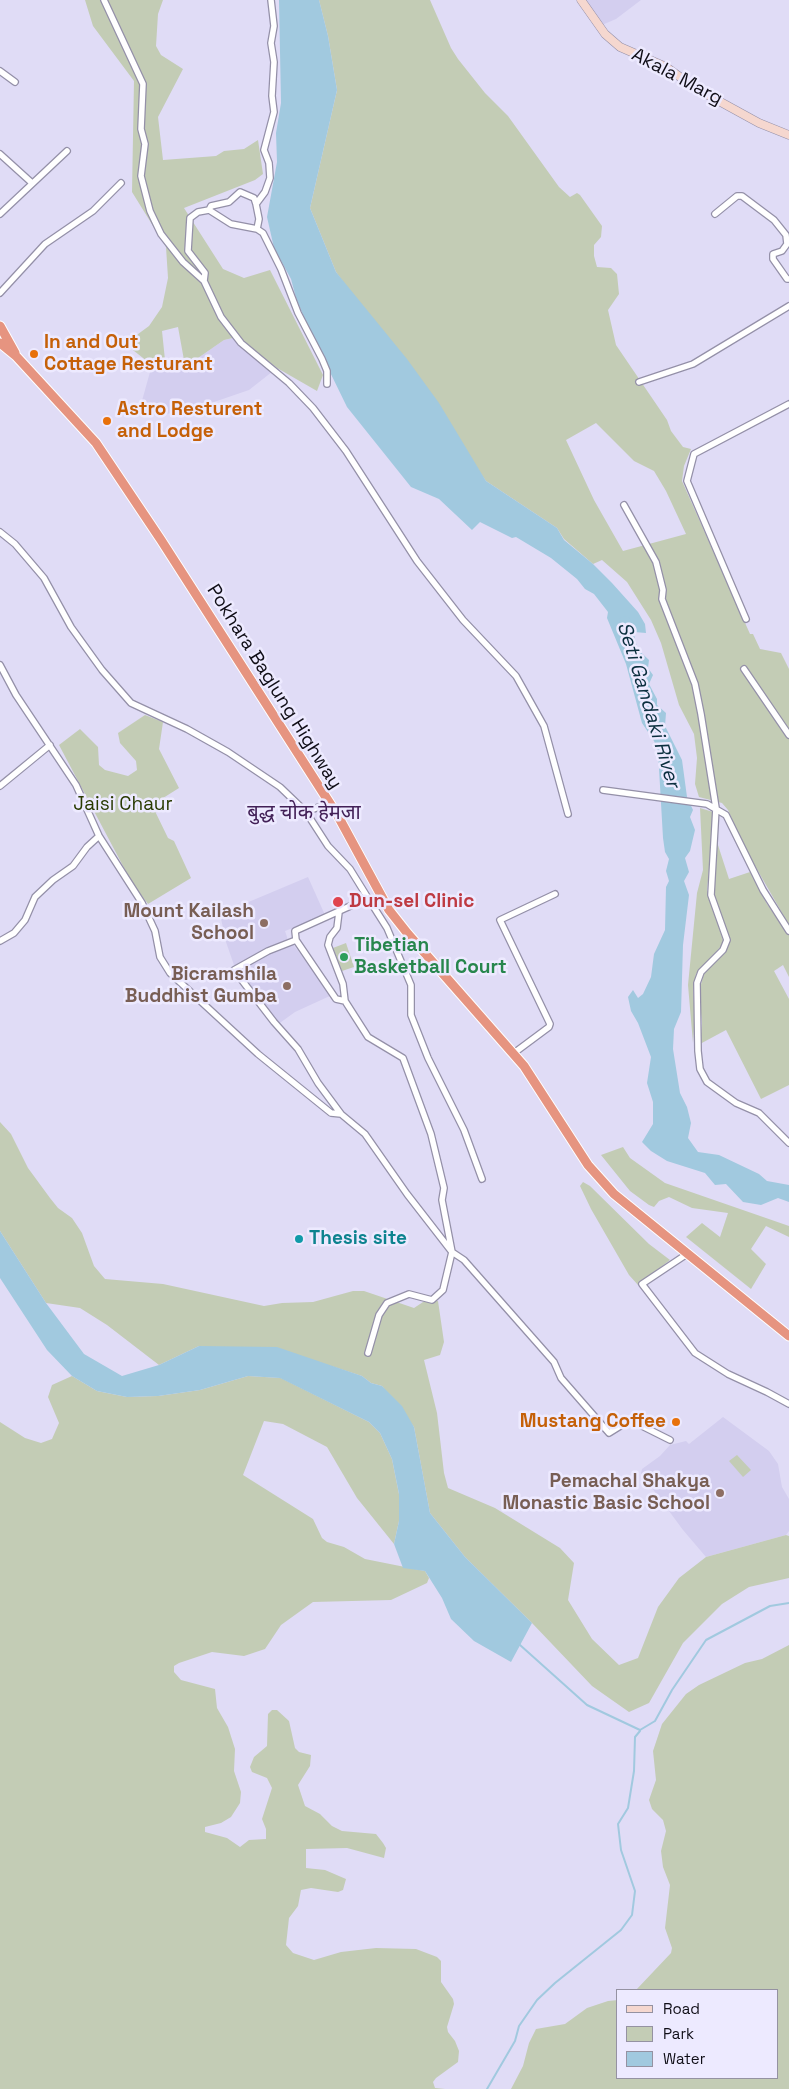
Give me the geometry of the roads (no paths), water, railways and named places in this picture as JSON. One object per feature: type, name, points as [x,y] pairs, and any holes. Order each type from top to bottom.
[{"type":"highway","name":"Pokhara Baglung Highway","points":[[0,326],[16,356]]},
{"type":"highway","name":"Pokhara Baglung Highway","points":[[0,343],[16,356],[96,443],[212,619],[338,816],[380,894],[401,926],[514,1053],[536,1082],[588,1165],[614,1194],[789,1336]]},
{"type":"main road","name":"Akala Marg","points":[[581,0],[605,34],[620,47],[666,67],[697,89],[759,123],[789,134]]},
{"type":"street","points":[[104,0],[143,84],[141,129],[145,144],[141,176],[150,211],[161,234],[174,251],[204,281],[221,317],[241,344],[289,383],[313,408],[346,451],[417,561],[464,620],[516,676],[544,726],[568,814]]},
{"type":"street","points":[[256,204],[265,192],[270,178],[269,164],[264,150],[274,112],[272,96],[274,62],[271,43],[274,26],[271,0]]},
{"type":"street","points":[[0,71],[15,82]]},
{"type":"street","points":[[0,214],[67,151]]},
{"type":"street","points":[[0,154],[32,183]]},
{"type":"street","points":[[0,293],[45,244],[93,211],[121,183]]},
{"type":"street","points":[[204,281],[205,273],[188,251],[190,218],[198,212],[209,210],[211,206],[229,202],[240,192],[254,198],[259,219],[257,229]]},
{"type":"street","points":[[715,214],[737,196],[742,196],[774,220],[786,235],[787,244],[782,250],[773,254],[773,259],[787,279],[789,279]]},
{"type":"street","points":[[209,210],[231,224],[257,229],[263,233],[281,269],[298,313],[328,371],[327,384]]},
{"type":"street","points":[[639,382],[692,364],[789,306]]},
{"type":"street","points":[[746,619],[687,481],[694,454],[789,404]]},
{"type":"street","points":[[624,506],[656,562],[663,590],[662,598],[694,684],[702,714],[716,808],[710,895],[727,940],[723,950],[701,972],[697,983],[700,1069],[707,1082],[736,1102],[759,1112],[789,1143]]},
{"type":"street","points":[[1,535],[16,544],[44,578],[71,627],[102,670],[131,702],[187,729],[228,752],[280,787],[306,812],[328,846],[350,869],[386,928],[411,985],[411,1015],[428,1058],[464,1130],[482,1179]]},
{"type":"street","points":[[0,665],[16,695],[76,785],[99,836],[142,903],[155,931],[160,957],[170,973],[265,1060],[331,1113],[341,1114]]},
{"type":"street","points":[[744,669],[789,735]]},
{"type":"street","points":[[0,682],[7,678]]},
{"type":"street","points":[[0,786],[50,745]]},
{"type":"street","points":[[603,790],[708,804],[726,815],[763,890],[789,930]]},
{"type":"street","points":[[306,812],[329,803]]},
{"type":"street","points":[[0,941],[14,933],[25,920],[35,897],[53,880],[73,866],[87,847],[99,836]]},
{"type":"street","points":[[514,1053],[550,1027],[550,1024],[500,920],[555,894]]},
{"type":"street","points":[[345,1001],[336,999],[296,940],[295,931],[368,898]]},
{"type":"street","points":[[339,912],[337,928],[330,937],[328,945],[343,984],[345,1001],[368,1037],[403,1058],[431,1134],[444,1188],[442,1200],[452,1252],[443,1290],[432,1300],[409,1294],[387,1303],[380,1315],[368,1352]]},
{"type":"street","points":[[296,940],[268,951],[234,970],[274,1022],[298,1049],[318,1084],[341,1114],[365,1134],[407,1194],[452,1252],[464,1260],[554,1362],[561,1378],[610,1433],[630,1420],[670,1440]]},
{"type":"street","points":[[687,1254],[642,1284],[695,1353],[728,1374],[768,1392],[789,1404]]},
{"type":"water","points":[[279,0],[319,0],[328,36],[337,90],[310,208],[336,272],[407,359],[439,403],[486,481],[557,528],[564,540],[612,583],[638,612],[645,624],[646,633],[634,632],[630,642],[649,660],[648,668],[653,675],[649,684],[657,699],[657,705],[666,713],[665,726],[682,760],[687,797],[693,810],[690,817],[695,830],[690,851],[685,858],[689,872],[684,881],[689,895],[683,945],[681,1012],[674,1029],[673,1049],[680,1093],[687,1107],[691,1123],[688,1138],[698,1152],[719,1155],[759,1174],[767,1181],[789,1185],[789,1202],[778,1198],[761,1205],[743,1202],[726,1184],[715,1185],[705,1173],[667,1161],[651,1151],[642,1142],[653,1124],[653,1102],[647,1083],[651,1057],[638,1023],[631,1011],[628,997],[633,990],[638,998],[643,994],[651,977],[654,954],[665,930],[666,887],[669,881],[666,871],[669,859],[665,852],[663,838],[658,751],[642,723],[626,664],[607,618],[608,612],[594,594],[585,589],[577,579],[551,558],[516,537],[512,538],[480,522],[472,530],[439,499],[411,487],[347,407],[308,327],[296,298],[291,279],[274,248],[267,217],[277,162],[276,133],[281,103]]},
{"type":"water","points":[[0,1231],[46,1303],[84,1354],[122,1376],[159,1365],[199,1346],[277,1347],[362,1376],[371,1383],[382,1386],[402,1406],[414,1427],[430,1513],[465,1557],[532,1623],[511,1662],[474,1641],[451,1619],[442,1598],[425,1571],[403,1568],[394,1544],[399,1521],[399,1494],[392,1459],[380,1433],[369,1422],[280,1378],[248,1376],[200,1390],[158,1396],[127,1397],[97,1391],[72,1376],[47,1350],[0,1278]]},
{"type":"waterway","name":"Seti Gandaki River","points":[[625,622],[634,661]]},
{"type":"waterway","points":[[520,1645],[587,1705],[640,1730],[655,1721],[672,1690],[706,1640],[770,1606],[789,1603]]},
{"type":"waterway","points":[[487,2089],[515,2041],[519,2026],[537,2000],[555,1983],[621,1930],[632,1915],[635,1891],[621,1850],[618,1824],[628,1808],[634,1771],[635,1737],[640,1731]]},
{"type":"place","name":"In and Out Cottage Resturant","points":[[34,354]]},
{"type":"place","name":"Astro Resturent and Lodge","points":[[107,421]]},
{"type":"place","name":"Dun-sel Clinic","points":[[338,902]]},
{"type":"place","name":"Mount Kailash School","points":[[264,923]]},
{"type":"place","name":"Tibetian Basketball Court","points":[[344,957]]},
{"type":"place","name":"Bicramshila Buddhist Gumba","points":[[287,986]]},
{"type":"place","name":"Thesis site","points":[[299,1239]]},
{"type":"place","name":"Mustang Coffee","points":[[676,1422]]},
{"type":"place","name":"Pemachal Shakya Monastic Basic School","points":[[720,1493]]},
{"type":"district","name":"बुद्ध चोक हेमजा","points":[[304,814]]},
{"type":"park label","name":"Jaisi Chaur","points":[[123,805]]}]
